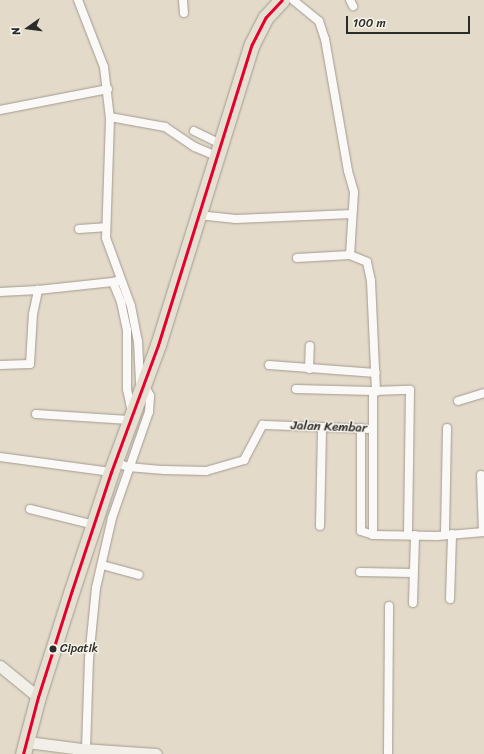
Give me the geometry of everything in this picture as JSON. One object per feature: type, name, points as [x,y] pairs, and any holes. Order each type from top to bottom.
[{"type":"highway","points":[[25,748],[38,696],[94,525],[120,466],[131,415],[141,390],[252,44],[266,17],[282,0]]},
{"type":"street","points":[[36,414],[131,415],[127,389],[127,330],[117,281],[108,248],[105,227],[110,117],[108,89],[104,68],[78,0]]},
{"type":"street","points":[[183,0],[184,13]]},
{"type":"street","points":[[293,0],[319,21],[325,39],[348,171],[354,192],[350,255]]},
{"type":"street","points":[[0,110],[108,89]]},
{"type":"street","points":[[110,117],[165,127],[195,147],[218,149]]},
{"type":"street","points":[[194,131],[218,149]]},
{"type":"street","points":[[198,215],[236,219],[352,214]]},
{"type":"street","points":[[79,229],[105,227]]},
{"type":"street","points":[[297,258],[350,255],[367,262],[370,271],[376,373],[373,429]]},
{"type":"street","points":[[83,751],[89,659],[96,588],[112,518],[120,466],[151,404],[141,390],[136,324],[117,281]]},
{"type":"street","points":[[0,292],[38,290],[117,281]]},
{"type":"street","points":[[0,365],[30,364],[33,314],[38,290]]},
{"type":"street","points":[[309,369],[310,346]]},
{"type":"street","points":[[269,365],[376,373]]},
{"type":"street","points":[[296,389],[374,392],[410,390],[413,603]]},
{"type":"street","points":[[458,401],[484,393]]},
{"type":"street","name":"Jalan Kembar","points":[[120,466],[206,471],[244,460],[262,425],[373,429],[373,535]]},
{"type":"street","points":[[320,526],[322,427]]},
{"type":"street","points":[[361,428],[361,531],[373,535],[448,534],[484,531],[481,475]]},
{"type":"street","points":[[447,428],[450,599]]},
{"type":"street","points":[[0,457],[120,466]]},
{"type":"street","points":[[30,509],[94,525]]},
{"type":"street","points":[[102,565],[139,576]]},
{"type":"street","points":[[360,572],[413,573]]},
{"type":"street","points":[[388,754],[389,606]]},
{"type":"street","points":[[0,666],[38,696]]},
{"type":"street","points":[[25,748],[156,754]]},
{"type":"transit line","points":[[23,754],[38,697],[72,590],[111,472],[158,345],[252,44],[266,17],[282,0]]},
{"type":"place","name":"Cipatik","points":[[53,649]]}]
